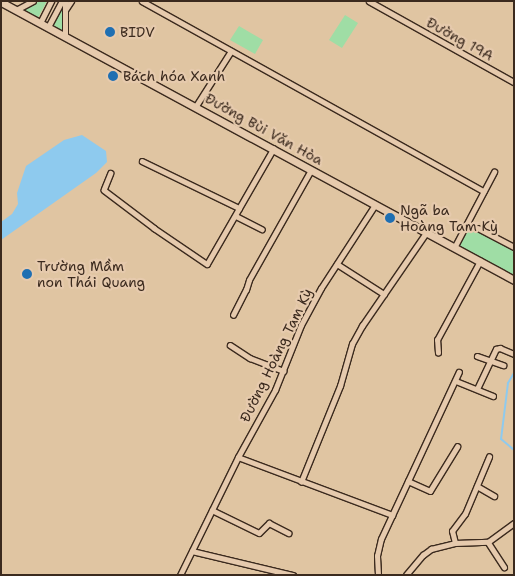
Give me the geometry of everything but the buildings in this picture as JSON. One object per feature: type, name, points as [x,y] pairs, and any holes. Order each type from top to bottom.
[{"type":"main road","name":"Đường Bùi Văn Hòa","points":[[1,2],[514,280]]},
{"type":"street","points":[[16,10],[34,1]]},
{"type":"street","points":[[40,23],[51,1]]},
{"type":"street","points":[[64,1],[65,37]]},
{"type":"street","points":[[48,27],[64,1]]},
{"type":"street","points":[[65,10],[71,1]]},
{"type":"street","points":[[142,1],[484,191]]},
{"type":"street","name":"Đường 19A","points":[[369,1],[514,82]]},
{"type":"street","points":[[196,106],[231,51]]},
{"type":"street","points":[[111,173],[104,190],[206,264],[209,263],[273,149]]},
{"type":"street","points":[[142,161],[239,208]]},
{"type":"street","points":[[233,315],[249,280],[311,170]]},
{"type":"street","points":[[454,248],[494,172]]},
{"type":"street","name":"Đường Hoàng Tam Kỳ","points":[[180,575],[284,371],[301,325],[375,204]]},
{"type":"street","points":[[236,216],[262,229]]},
{"type":"street","points":[[478,228],[514,247]]},
{"type":"street","points":[[301,482],[340,386],[352,344],[426,233]]},
{"type":"street","points":[[438,354],[437,340],[480,262]]},
{"type":"street","points":[[337,264],[384,294]]},
{"type":"street","points":[[230,345],[250,358],[284,371]]},
{"type":"street","points":[[477,389],[498,347],[514,354]]},
{"type":"street","points":[[477,356],[503,365]]},
{"type":"street","points":[[378,575],[378,551],[392,515],[459,372]]},
{"type":"street","points":[[456,381],[493,396]]},
{"type":"street","points":[[408,482],[427,491],[432,490],[457,447]]},
{"type":"street","points":[[455,543],[452,531],[465,514],[489,457]]},
{"type":"street","points":[[238,458],[392,515]]},
{"type":"street","points":[[478,486],[494,496]]},
{"type":"street","points":[[212,510],[260,533],[268,523],[289,533]]},
{"type":"street","points":[[406,575],[413,572],[423,555],[431,549],[455,543],[488,542],[513,524]]},
{"type":"street","points":[[488,542],[504,567]]},
{"type":"street","points":[[192,551],[293,575]]},
{"type":"green space","points":[[40,1],[47,1],[38,18],[22,10]]},
{"type":"green space","points":[[63,5],[62,11],[62,31],[52,26]]},
{"type":"green space","points":[[345,15],[358,23],[342,48],[329,40]]},
{"type":"green space","points":[[239,26],[263,40],[255,54],[230,40]]},
{"type":"green space","points":[[469,224],[514,248],[514,277],[457,246]]},
{"type":"water","points":[[82,135],[106,151],[107,162],[96,173],[1,240],[1,222],[12,214],[18,204],[17,193],[26,166],[64,140]]},
{"type":"waterway","points":[[514,373],[508,383],[501,439],[514,450]]},
{"type":"place","name":"BIDV","points":[[110,32]]},
{"type":"place","name":"Bách hóa Xanh","points":[[113,76]]},
{"type":"place","name":"Ngã ba Hoàng Tam Kỳ","points":[[390,218]]},
{"type":"place","name":"Trường Mầm non Thái Quang","points":[[27,274]]}]
